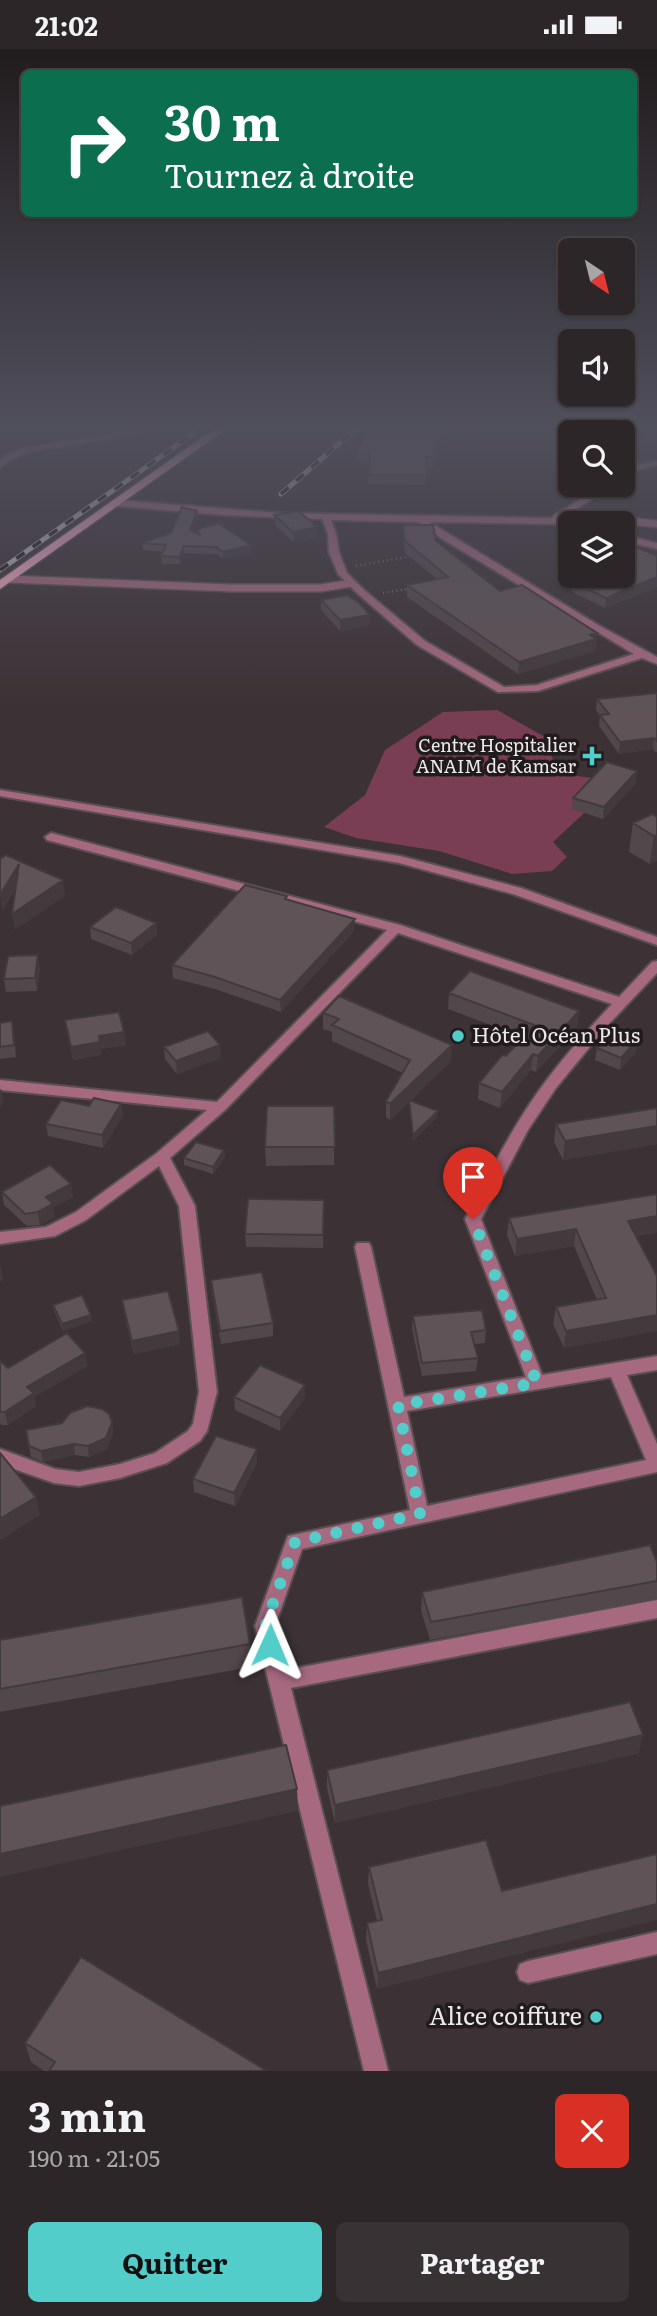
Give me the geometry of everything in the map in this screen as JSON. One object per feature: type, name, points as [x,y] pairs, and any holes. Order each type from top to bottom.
[{"type":"main road","points":[[4,582],[90,521]]},
{"type":"street","points":[[327,521],[341,568],[365,596],[421,643],[502,690],[538,688],[643,654]]},
{"type":"street","points":[[423,521],[657,661]]},
{"type":"street","points":[[635,541],[657,546]]},
{"type":"street","points":[[0,793],[400,860],[517,891],[657,941]]},
{"type":"street","points":[[51,837],[396,928],[620,1002]]},
{"type":"street","points":[[0,1238],[49,1232],[81,1216],[162,1157],[220,1107],[396,928]]},
{"type":"street","points":[[537,1383],[473,1219],[522,1128],[560,1074],[620,1002],[657,965]]},
{"type":"street","points":[[0,1084],[220,1107]]},
{"type":"street","points":[[0,1456],[54,1476],[79,1479],[120,1471],[161,1458],[194,1436],[201,1426],[208,1392],[187,1206],[162,1157]]},
{"type":"street","points":[[363,1247],[420,1514]]},
{"type":"street","points":[[398,1405],[657,1363]]},
{"type":"street","points":[[376,2071],[265,1626],[295,1542],[657,1465],[617,1370]]},
{"type":"street","points":[[279,1681],[657,1609]]},
{"type":"street","points":[[528,1972],[657,1943]]},
{"type":"lane","points":[[632,521],[657,524]]},
{"type":"lane","points":[[4,582],[245,588],[321,588],[352,583]]},
{"type":"path","points":[[341,568],[414,555]]},
{"type":"path","points":[[365,596],[415,588]]},
{"type":"shaded area","points":[[497,710],[545,737],[553,759],[564,771],[603,779],[611,788],[553,842],[567,857],[552,871],[512,874],[439,851],[356,838],[324,827],[365,795],[385,750],[443,712]]},
{"type":"building","points":[[176,521],[193,521],[190,530],[201,535],[195,530],[218,523],[251,545],[223,552],[216,547],[184,546],[179,557],[161,556],[166,545],[142,543],[171,533]]},
{"type":"building","points":[[281,521],[310,521],[317,527],[293,532]]},
{"type":"building","points":[[403,525],[433,525],[436,541],[500,591],[522,585],[597,633],[590,635],[596,639],[519,662],[407,585],[448,577],[405,541]]},
{"type":"building","points":[[635,546],[657,556],[657,577],[635,586]]},
{"type":"building","points":[[585,588],[630,588],[606,598]]},
{"type":"building","points":[[347,595],[370,615],[340,620],[321,600]]},
{"type":"building","points":[[657,693],[657,741],[654,738],[620,742],[600,715],[609,714],[597,699]]},
{"type":"building","points":[[607,762],[637,771],[604,807],[573,798]]},
{"type":"building","points":[[652,814],[657,817],[657,835],[654,836],[633,823]]},
{"type":"building","points":[[6,855],[63,880],[12,914],[19,864],[0,895],[0,859]]},
{"type":"building","points":[[245,885],[355,919],[280,1000],[172,965]]},
{"type":"building","points":[[116,907],[156,923],[131,943],[90,927]]},
{"type":"building","points":[[38,955],[35,978],[4,979],[8,956]]},
{"type":"building","points":[[470,971],[579,1011],[538,1056],[533,1054],[502,1092],[479,1083],[502,1055],[506,1056],[534,1025],[449,993]]},
{"type":"building","points":[[339,996],[452,1045],[390,1104],[386,1101],[410,1060],[332,1025],[339,1019],[323,1013]]},
{"type":"building","points":[[119,1012],[124,1032],[99,1036],[100,1042],[71,1047],[65,1020]]},
{"type":"building","points":[[12,1021],[14,1045],[0,1047],[0,1023]]},
{"type":"building","points":[[613,1030],[638,1039],[621,1058],[597,1048]]},
{"type":"building","points":[[208,1031],[220,1045],[176,1061],[164,1047]]},
{"type":"building","points":[[94,1098],[121,1104],[102,1135],[46,1124],[61,1100],[89,1106]]},
{"type":"building","points":[[409,1100],[438,1111],[413,1135]]},
{"type":"building","points":[[267,1106],[334,1106],[335,1147],[265,1147]]},
{"type":"building","points":[[657,1108],[657,1126],[565,1141],[556,1124]]},
{"type":"building","points":[[196,1142],[224,1150],[213,1167],[184,1158]]},
{"type":"building","points":[[50,1165],[71,1184],[46,1197],[53,1204],[38,1212],[25,1214],[2,1192]]},
{"type":"building","points":[[657,1194],[657,1216],[628,1221],[657,1276],[657,1315],[566,1331],[556,1307],[606,1298],[576,1229],[517,1239],[509,1218]]},
{"type":"building","points":[[248,1199],[324,1200],[323,1235],[245,1234]]},
{"type":"building","points":[[262,1272],[273,1323],[220,1331],[211,1280]]},
{"type":"building","points":[[168,1291],[179,1331],[132,1341],[122,1300]]},
{"type":"building","points":[[82,1295],[91,1315],[62,1324],[53,1305]]},
{"type":"building","points":[[482,1310],[486,1330],[471,1332],[478,1358],[422,1363],[413,1316]]},
{"type":"building","points":[[67,1333],[85,1353],[27,1387],[34,1393],[5,1412],[0,1412],[0,1361],[8,1368]]},
{"type":"building","points":[[260,1365],[305,1385],[280,1418],[234,1397]]},
{"type":"building","points":[[87,1406],[102,1409],[109,1414],[112,1422],[106,1438],[88,1446],[74,1444],[41,1451],[29,1446],[26,1430],[62,1423],[70,1413]]},
{"type":"building","points":[[216,1436],[257,1449],[234,1493],[193,1479]]},
{"type":"building","points":[[0,1453],[36,1497],[0,1519]]},
{"type":"building","points":[[650,1545],[657,1562],[657,1581],[431,1622],[422,1592]]},
{"type":"building","points":[[242,1597],[250,1644],[0,1689],[0,1640]]},
{"type":"building","points":[[630,1702],[643,1735],[335,1805],[327,1770]]},
{"type":"building","points":[[286,1745],[297,1789],[0,1854],[0,1806]]},
{"type":"building","points":[[486,1840],[502,1891],[657,1854],[657,1904],[378,1973],[367,1923],[382,1920],[369,1867]]},
{"type":"building","points":[[81,1957],[267,2071],[49,2071],[55,2062],[25,2043]]},
{"type":"railway","points":[[0,570],[69,521]]},
{"type":"place","name":"Centre Hospitalier ANAIM de Kamsar","points":[[592,756]]},
{"type":"place","name":"Hôtel Océan Plus","points":[[458,1036]]},
{"type":"place","name":"Alice coiffure","points":[[596,2017]]},
{"type":"route","points":[[270,1645],[265,1626],[295,1542],[420,1514],[398,1405],[537,1383],[473,1219]]}]
